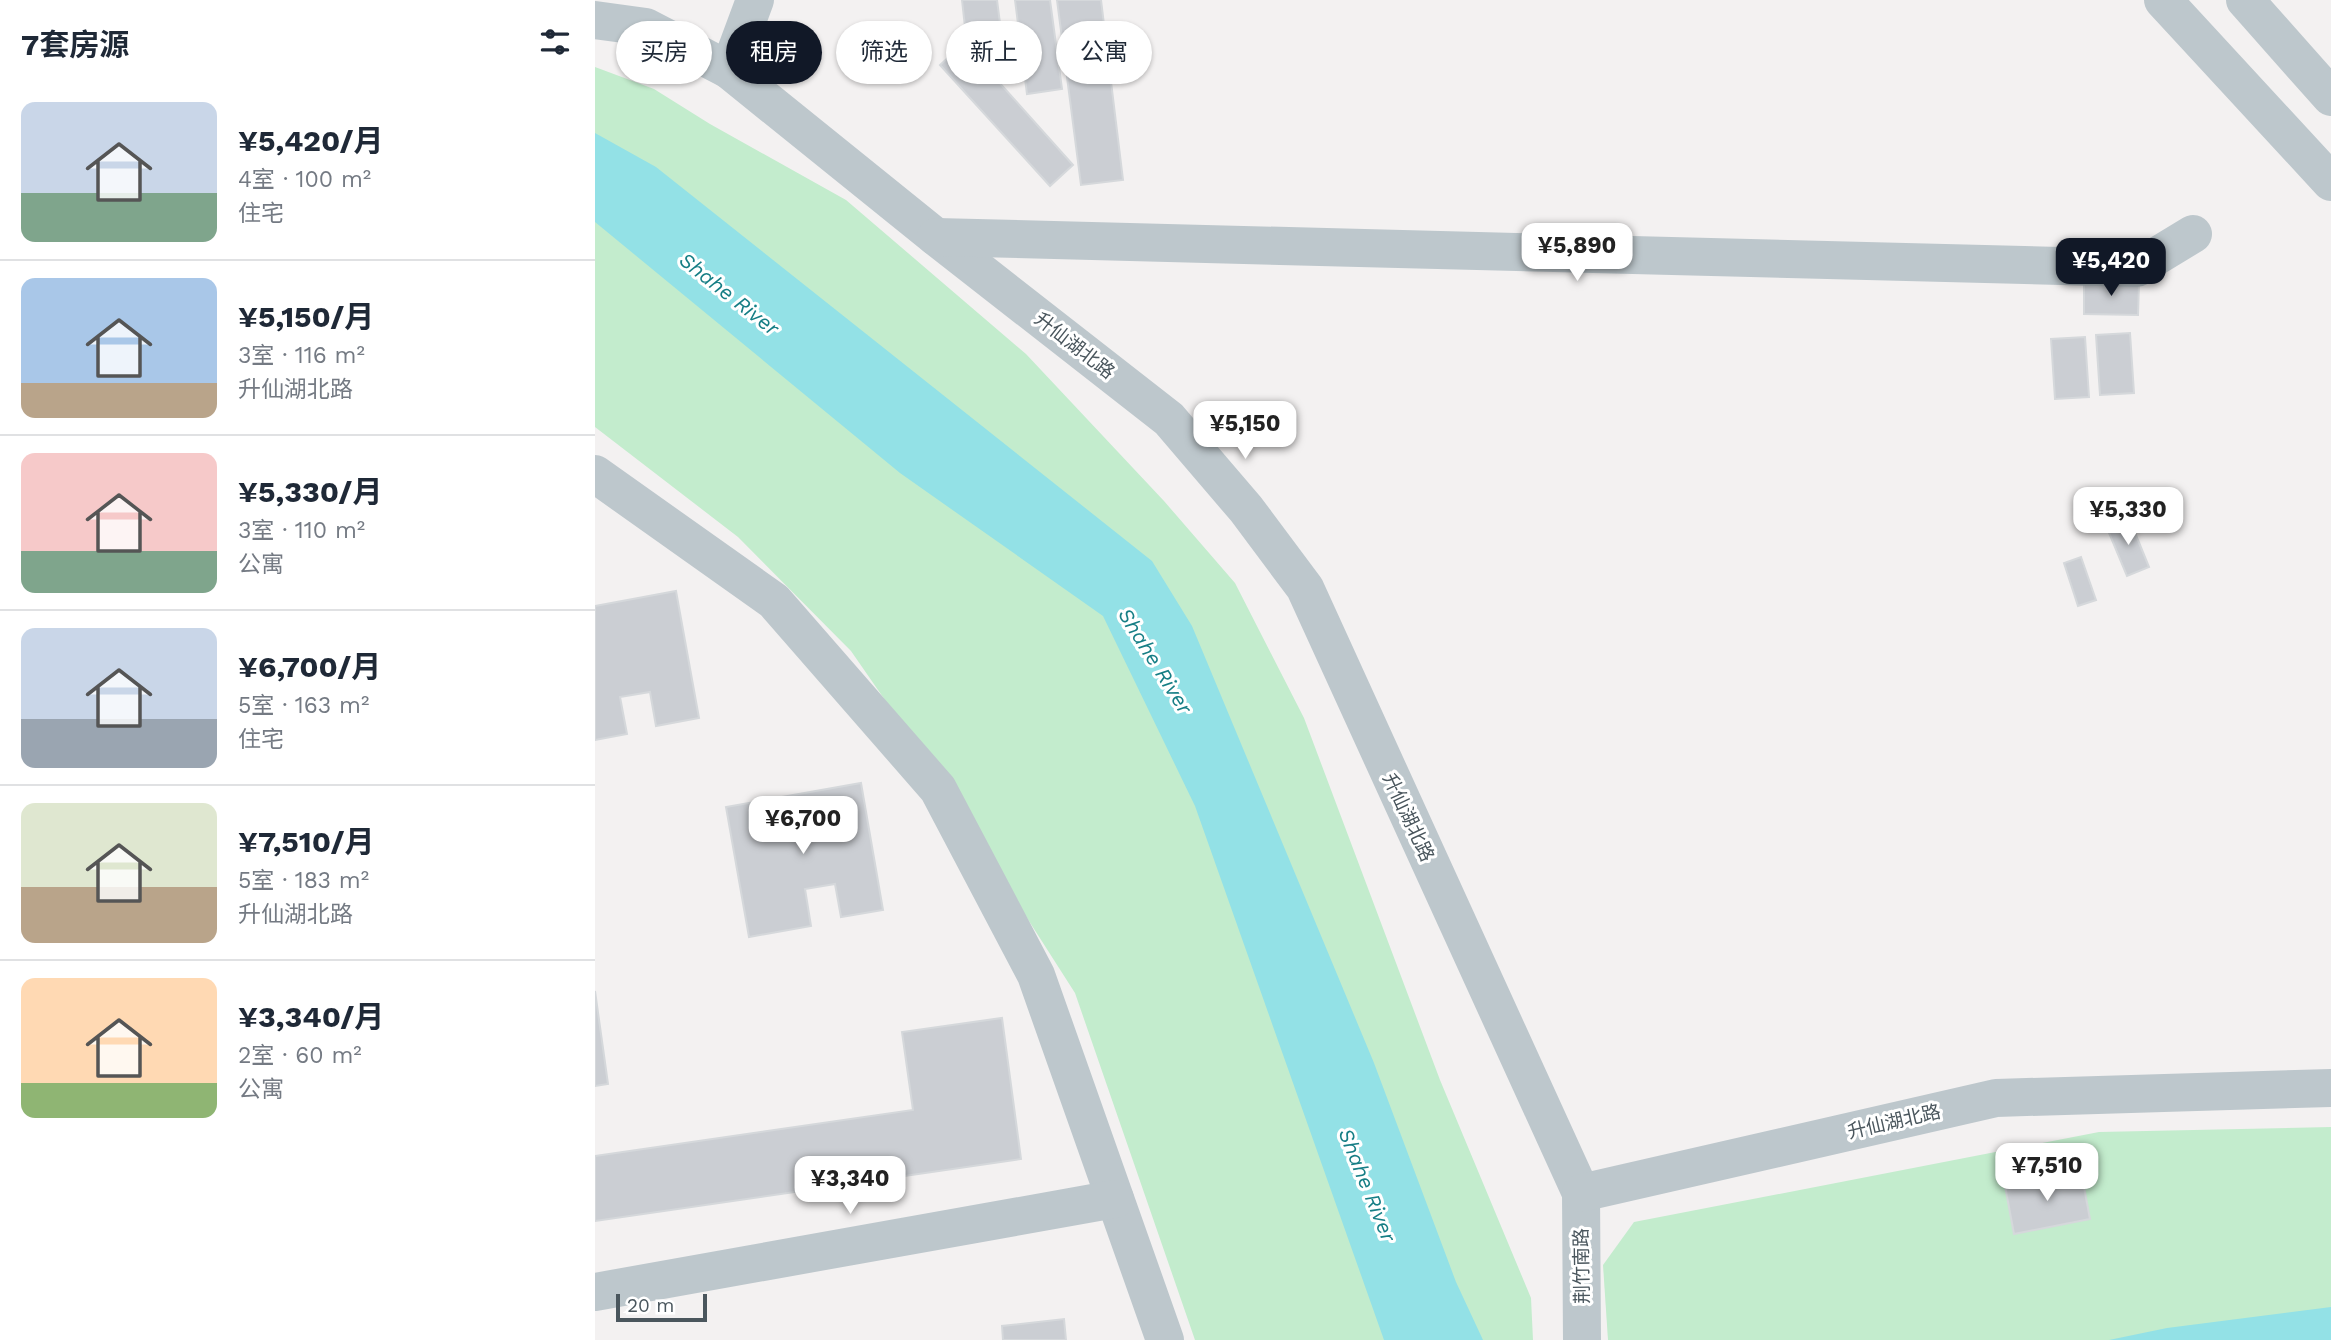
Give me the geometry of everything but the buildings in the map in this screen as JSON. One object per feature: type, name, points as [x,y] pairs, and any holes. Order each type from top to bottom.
[{"type":"street","points":[[747,21],[755,0]]},
{"type":"street","points":[[2162,0],[2331,182]]},
{"type":"street","points":[[2245,0],[2331,97]]},
{"type":"street","name":"升仙湖北路","points":[[595,20],[646,27],[726,68]]},
{"type":"street","name":"升仙湖北路","points":[[746,84],[936,237],[1169,419],[1246,509],[1304,588],[1581,1193],[1996,1098],[2331,1088]]},
{"type":"street","points":[[936,237],[2137,268],[2193,234]]},
{"type":"street","points":[[595,474],[774,601],[938,789],[1036,975],[1165,1340]]},
{"type":"street","name":"荆竹南路","points":[[1581,1193],[1582,1340]]},
{"type":"street","points":[[595,1292],[1115,1199]]},
{"type":"green space","points":[[595,67],[616,75],[616,84],[641,84],[654,89],[710,124],[846,200],[1026,354],[1164,501],[1235,583],[1304,718],[1440,1080],[1531,1298],[1533,1340],[1195,1340],[1075,993],[921,752],[851,651],[738,537],[595,427]]},
{"type":"green space","points":[[2331,1127],[2331,1340],[1608,1340],[1603,1265],[1634,1222],[2099,1132]]},
{"type":"water","name":"Shahe River","points":[[595,133],[656,167],[1152,561],[1192,626],[1374,1063],[1456,1282],[1483,1340],[1384,1340],[1195,806],[1103,616],[900,473],[595,222]]},
{"type":"water","points":[[2331,1307],[2331,1340],[2109,1340],[2167,1328]]}]
